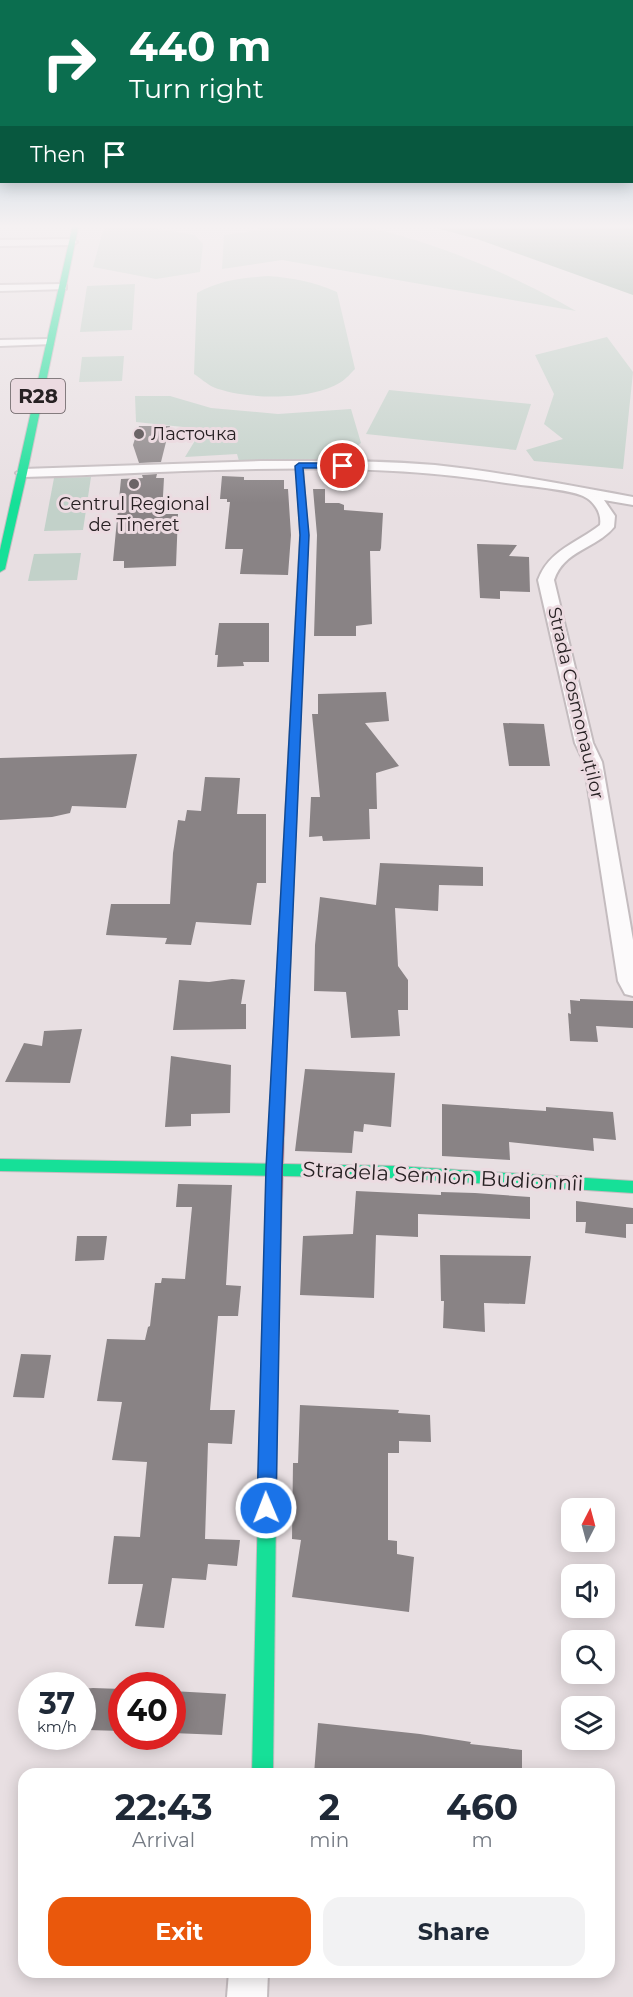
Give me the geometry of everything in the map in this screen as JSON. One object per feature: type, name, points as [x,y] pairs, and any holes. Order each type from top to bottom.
[{"type":"street","name":"R28","points":[[0,569],[23,473],[55,317]]},
{"type":"street","points":[[0,343],[49,342]]},
{"type":"street","points":[[262,1768],[266,1467],[274,1168],[304,535],[299,466]]},
{"type":"street","points":[[23,473],[299,466],[406,467],[630,496]]},
{"type":"street","name":"Strada Cosmonauților","points":[[586,492],[598,500],[606,512],[609,517],[607,527],[561,558],[548,573],[546,580],[584,743],[593,762],[628,981],[633,987]]},
{"type":"street","name":"Stradela Semion Budionnîi","points":[[0,1165],[274,1168],[520,1176],[633,1187]]},
{"type":"street","points":[[246,1997],[248,1978]]},
{"type":"shaded area","points":[[82,317],[133,317],[132,330],[80,332]]},
{"type":"shaded area","points":[[196,317],[343,317],[355,369],[343,381],[328,388],[313,393],[278,397],[226,391],[213,387],[194,374]]},
{"type":"shaded area","points":[[607,337],[633,372],[623,469],[534,461],[526,450],[563,439],[544,424],[554,394],[535,355]]},
{"type":"shaded area","points":[[124,356],[122,381],[79,382],[82,357]]},
{"type":"shaded area","points":[[389,390],[531,404],[516,450],[366,434]]},
{"type":"shaded area","points":[[135,396],[170,396],[211,408],[278,414],[351,409],[361,443],[339,460],[239,461],[237,454],[185,457],[202,429],[136,422]]},
{"type":"shaded area","points":[[91,477],[83,530],[44,531],[54,478]]},
{"type":"shaded area","points":[[81,553],[77,580],[28,581],[34,554]]},
{"type":"building","points":[[139,426],[170,426],[161,462],[139,463],[133,445]]},
{"type":"building","points":[[157,474],[156,478],[164,478],[162,514],[178,514],[176,566],[124,568],[124,561],[113,561],[121,479],[143,478],[142,475]]},
{"type":"building","points":[[222,476],[244,477],[244,480],[284,480],[284,489],[288,489],[291,535],[288,575],[240,574],[243,549],[225,549],[230,502],[227,502],[227,499],[220,499]]},
{"type":"building","points":[[313,489],[325,489],[325,503],[339,503],[344,505],[344,510],[383,513],[380,551],[370,551],[372,624],[356,626],[356,636],[314,636],[317,535]]},
{"type":"building","points":[[477,544],[517,545],[509,556],[529,557],[530,592],[500,591],[500,599],[480,598]]},
{"type":"building","points":[[219,623],[269,623],[269,662],[243,662],[244,666],[217,667],[218,655],[215,655]]},
{"type":"building","points":[[386,692],[389,721],[365,723],[399,766],[376,773],[377,809],[369,809],[370,839],[323,841],[322,836],[309,837],[311,797],[320,797],[312,714],[318,714],[318,694]]},
{"type":"building","points":[[503,723],[544,724],[550,766],[509,766]]},
{"type":"building","points":[[137,754],[126,808],[72,806],[70,813],[52,817],[0,820],[0,758]]},
{"type":"building","points":[[205,777],[240,778],[237,814],[266,814],[266,883],[257,883],[251,925],[196,922],[191,945],[165,944],[167,938],[106,935],[111,904],[170,904],[173,853],[178,820],[185,821],[187,810],[201,811]]},
{"type":"building","points":[[380,863],[483,867],[483,886],[439,885],[438,911],[395,908],[398,966],[408,980],[408,1010],[398,1010],[400,1036],[351,1038],[346,992],[314,991],[315,945],[320,897],[376,905]]},
{"type":"building","points":[[179,980],[209,982],[245,980],[241,1004],[246,1004],[246,1029],[173,1030]]},
{"type":"building","points":[[580,999],[633,1001],[633,1028],[596,1026],[598,1042],[570,1041],[568,1013],[571,1014],[570,1000],[580,1001]]},
{"type":"building","points":[[82,1029],[70,1083],[5,1082],[24,1043],[42,1046],[44,1031]]},
{"type":"building","points":[[171,1056],[231,1065],[230,1113],[191,1114],[191,1126],[165,1127]]},
{"type":"building","points":[[305,1069],[395,1073],[391,1127],[364,1124],[363,1132],[354,1131],[352,1153],[295,1151]]},
{"type":"building","points":[[442,1104],[546,1111],[546,1107],[613,1112],[616,1140],[593,1138],[594,1151],[509,1142],[510,1160],[442,1156]]},
{"type":"building","points":[[178,1184],[232,1185],[226,1285],[241,1286],[238,1316],[218,1316],[210,1410],[235,1410],[232,1444],[208,1443],[205,1539],[240,1540],[237,1566],[208,1564],[206,1580],[172,1578],[164,1628],[135,1626],[143,1584],[108,1584],[114,1536],[140,1537],[147,1462],[112,1460],[122,1402],[97,1401],[107,1339],[145,1340],[150,1326],[155,1283],[161,1283],[162,1278],[185,1279],[192,1207],[176,1207]]},
{"type":"building","points":[[356,1191],[441,1195],[441,1192],[475,1193],[530,1197],[530,1219],[418,1214],[418,1237],[376,1235],[374,1298],[300,1295],[303,1236],[353,1234]]},
{"type":"building","points":[[576,1201],[633,1208],[633,1224],[626,1224],[626,1238],[585,1233],[586,1222],[576,1222]]},
{"type":"building","points":[[77,1236],[107,1236],[104,1260],[75,1261]]},
{"type":"building","points":[[440,1255],[531,1256],[525,1304],[484,1303],[485,1332],[443,1328],[444,1301],[441,1301]]},
{"type":"building","points":[[21,1354],[51,1355],[44,1398],[13,1397]]},
{"type":"building","points":[[300,1405],[399,1410],[398,1413],[430,1415],[431,1442],[399,1441],[399,1453],[388,1453],[388,1540],[397,1541],[397,1554],[414,1557],[409,1612],[292,1597],[301,1540],[292,1539],[293,1463],[298,1463]]},
{"type":"building","points":[[96,1688],[108,1689],[108,1731],[96,1730]]},
{"type":"building","points":[[186,1692],[226,1694],[222,1735],[186,1734]]},
{"type":"building","points":[[318,1723],[420,1734],[471,1742],[470,1744],[522,1750],[522,1768],[314,1768]]},
{"type":"traffic: fast","points":[[0,569],[56,317]]},
{"type":"traffic: fast","points":[[280,1043],[304,535],[299,466]]},
{"type":"traffic: fast","points":[[0,1165],[396,1172],[633,1187]]},
{"type":"traffic: fast","points":[[262,1768],[270,1328]]},
{"type":"traffic: jam","points":[[270,1328],[280,1043]]},
{"type":"place","name":"Ласточка","points":[[139,434]]},
{"type":"place","name":"Centrul Regional de Tineret","points":[[134,484]]},
{"type":"route","points":[[266,1508],[274,1168],[304,535],[299,466],[343,466]]}]
